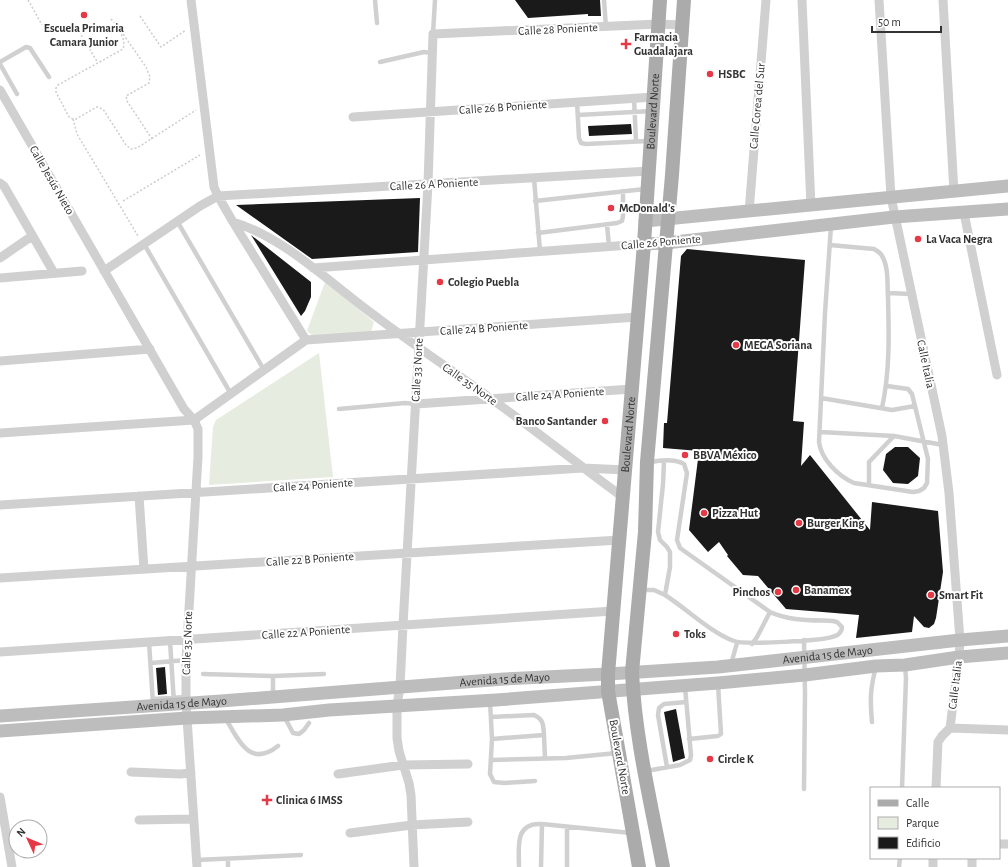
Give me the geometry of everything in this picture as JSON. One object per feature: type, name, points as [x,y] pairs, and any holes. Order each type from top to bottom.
[{"type":"main road","name":"Boulevard Norte","points":[[639,867],[608,691],[608,674],[624,498],[637,317],[644,244],[660,0]]},
{"type":"main road","name":"Boulevard Norte","points":[[663,867],[645,771],[632,689],[632,672],[645,532],[647,462],[668,219],[684,0]]},
{"type":"main road","name":"Calle 26 Poniente","points":[[645,221],[1008,186]]},
{"type":"main road","points":[[838,223],[841,202]]},
{"type":"main road","name":"Calle 26 Poniente","points":[[644,244],[666,243],[894,217],[1008,209]]},
{"type":"main road","name":"Avenida 15 de Mayo","points":[[0,716],[180,700],[273,697],[504,679],[608,674],[731,665],[805,656],[1008,636]]},
{"type":"main road","name":"Avenida 15 de Mayo","points":[[0,731],[187,718],[283,715],[397,705],[490,700],[718,683],[805,675],[876,666],[905,665],[959,657],[1008,653]]},
{"type":"street","points":[[0,433],[194,420],[306,340],[218,196],[212,177],[191,0]]},
{"type":"street","name":"Calle Corea del Sur","points":[[749,212],[766,0]]},
{"type":"street","points":[[802,0],[811,206]]},
{"type":"street","name":"Calle Italia","points":[[879,0],[890,197],[943,445],[949,493],[960,640],[950,728]]},
{"type":"street","points":[[943,0],[954,192]]},
{"type":"street","name":"Calle 28 Poniente","points":[[433,34],[659,24],[682,25]]},
{"type":"street","name":"Calle 33 Norte","points":[[414,867],[411,795],[397,738],[397,705],[400,687],[404,625],[424,260],[433,34]]},
{"type":"street","name":"Calle Jesús Nieto","points":[[0,90],[184,409],[194,420]]},
{"type":"street","name":"Calle 26 B Poniente","points":[[353,117],[634,98],[654,104]]},
{"type":"street","name":"Calle 26 A Poniente","points":[[218,196],[649,171]]},
{"type":"street","points":[[0,183],[4,186],[54,273]]},
{"type":"street","points":[[104,271],[177,221],[218,196]]},
{"type":"street","points":[[964,213],[996,375]]},
{"type":"street","name":"Calle 35 Norte","points":[[233,222],[266,235],[313,268],[363,307],[491,398],[624,498]]},
{"type":"street","points":[[0,258],[32,236]]},
{"type":"street","name":"Calle 26 Poniente","points":[[313,268],[644,244]]},
{"type":"street","points":[[0,278],[82,271]]},
{"type":"street","name":"Calle 24 B Poniente","points":[[306,340],[637,317]]},
{"type":"street","points":[[0,361],[150,349]]},
{"type":"street","name":"Calle 24 A Poniente","points":[[416,404],[632,389]]},
{"type":"street","name":"Calle 35 Norte","points":[[194,420],[198,429],[196,493],[186,660],[180,700],[187,718],[196,864]]},
{"type":"street","name":"Calle 24 Poniente","points":[[0,505],[583,468],[626,470]]},
{"type":"street","points":[[138,496],[144,569]]},
{"type":"street","name":"Calle 22 B Poniente","points":[[0,578],[620,540]]},
{"type":"street","name":"Calle 22 A Poniente","points":[[0,652],[613,611]]},
{"type":"street","points":[[936,787],[938,742],[950,728],[1008,730]]},
{"type":"street","points":[[338,774],[403,764],[468,764]]},
{"type":"street","points":[[131,772],[191,773]]},
{"type":"street","points":[[1,803],[12,867]]},
{"type":"street","points":[[140,820],[193,819]]},
{"type":"street","points":[[350,833],[412,824],[468,822]]},
{"type":"lane","points":[[375,0],[377,23]]},
{"type":"lane","points":[[433,34],[435,0]]},
{"type":"lane","points":[[604,0],[606,26]]},
{"type":"lane","points":[[17,94],[0,63],[26,47],[30,48],[50,77]]},
{"type":"lane","points":[[380,62],[424,52],[432,53]]},
{"type":"lane","points":[[634,98],[636,141]]},
{"type":"lane","points":[[577,102],[579,138],[581,143],[586,144],[651,140]]},
{"type":"lane","points":[[578,116],[635,112],[654,104]]},
{"type":"lane","points":[[534,178],[540,251]]},
{"type":"lane","points":[[535,201],[648,189]]},
{"type":"lane","points":[[538,233],[607,225],[622,221],[623,191]]},
{"type":"lane","points":[[177,221],[264,370]]},
{"type":"lane","points":[[838,223],[830,245],[821,398],[820,450],[824,459],[845,479],[854,483],[913,492],[919,491],[924,488],[927,483],[928,459],[912,394],[910,390],[887,386]]},
{"type":"lane","points":[[607,225],[609,246]]},
{"type":"lane","points":[[144,244],[231,394]]},
{"type":"lane","points":[[830,245],[874,249],[880,252],[886,266],[888,293],[887,386],[882,408]]},
{"type":"lane","points":[[888,293],[911,294]]},
{"type":"lane","points":[[821,398],[892,410],[915,406]]},
{"type":"lane","points":[[339,409],[405,403],[416,404]]},
{"type":"lane","points":[[820,432],[894,436],[943,445]]},
{"type":"lane","points":[[868,485],[869,462],[894,436]]},
{"type":"lane","points":[[664,461],[658,537],[670,552],[670,567],[665,595]]},
{"type":"lane","points":[[639,590],[654,590],[665,595],[714,630],[737,643],[752,644],[834,637],[842,630],[842,627],[837,622],[833,621],[791,618],[770,612],[680,548],[677,540],[687,473],[686,468],[681,462],[647,462]]},
{"type":"lane","points":[[670,552],[680,548]]},
{"type":"lane","points":[[752,644],[770,612]]},
{"type":"lane","points":[[804,640],[804,789]]},
{"type":"lane","points":[[170,641],[171,662],[180,700]]},
{"type":"lane","points":[[149,642],[153,702]]},
{"type":"lane","points":[[731,665],[737,643]]},
{"type":"lane","points":[[151,663],[186,660]]},
{"type":"lane","points":[[902,787],[906,678],[905,665]]},
{"type":"lane","points":[[872,722],[870,685],[876,666]]},
{"type":"lane","points":[[203,674],[273,676],[324,674]]},
{"type":"lane","points":[[273,676],[273,697]]},
{"type":"lane","points":[[689,739],[718,736],[721,734],[718,683]]},
{"type":"lane","points":[[645,771],[680,765],[690,760],[691,755],[684,685]]},
{"type":"lane","points":[[490,700],[492,739],[490,774],[492,779],[494,782],[504,783],[535,781]]},
{"type":"lane","points":[[667,767],[658,715],[659,708],[664,704],[686,702]]},
{"type":"lane","points":[[283,715],[293,733],[299,734],[304,730],[309,722]]},
{"type":"lane","points":[[491,717],[534,715],[541,718],[543,724],[545,759]]},
{"type":"lane","points":[[225,716],[246,750],[257,754],[270,752],[278,746]]},
{"type":"lane","points":[[492,739],[544,735]]},
{"type":"lane","points":[[491,760],[566,758],[619,752]]},
{"type":"lane","points":[[519,867],[520,838],[522,832],[530,825],[542,824],[633,833]]},
{"type":"lane","points":[[541,867],[542,824]]},
{"type":"lane","points":[[567,826],[567,867]]},
{"type":"lane","points":[[196,864],[228,859],[301,855]]},
{"type":"lane","points":[[228,859],[228,867]]},
{"type":"path","points":[[28,0],[42,25]]},
{"type":"path","points":[[140,16],[161,47],[194,24]]},
{"type":"path","points":[[111,19],[146,67],[151,79],[149,83],[126,96],[127,101],[152,139]]},
{"type":"path","points":[[75,25],[98,63]]},
{"type":"path","points":[[118,27],[124,40],[123,49],[58,85],[55,89],[69,117],[73,119],[77,134],[144,244]]},
{"type":"path","points":[[73,119],[97,107],[103,108],[128,148],[131,149],[137,148],[152,139],[204,105]]},
{"type":"path","points":[[123,201],[210,150]]},
{"type":"green space","points":[[325,282],[374,322],[371,332],[313,336],[307,331]]},
{"type":"green space","points":[[319,353],[333,477],[209,485],[213,427],[216,420]]},
{"type":"building","points":[[515,0],[600,0],[601,16],[588,16],[588,14],[528,18]]},
{"type":"building","points":[[631,124],[632,134],[589,136],[588,126]]},
{"type":"building","points":[[420,198],[418,252],[312,259],[236,205]]},
{"type":"building","points":[[251,235],[311,282],[311,297],[305,311],[301,316]]},
{"type":"building","points":[[687,249],[805,260],[793,421],[804,422],[801,466],[810,455],[870,530],[872,502],[938,511],[943,572],[936,618],[934,624],[929,628],[924,627],[914,616],[912,632],[856,638],[859,615],[786,609],[758,576],[743,575],[727,556],[728,555],[719,542],[708,552],[689,530],[699,451],[663,448],[664,423],[667,423],[681,256]]},
{"type":"building","points":[[895,447],[908,447],[920,458],[918,476],[908,484],[893,483],[883,470],[886,454]]},
{"type":"building","points":[[165,667],[167,694],[158,695],[156,668]]},
{"type":"building","points":[[676,709],[685,758],[673,762],[664,712]]},
{"type":"place","name":"Escuela Primaria Camara Junior","points":[[84,15]]},
{"type":"place","name":"Farmacia Guadalajara","points":[[626,44]]},
{"type":"place","name":"HSBC","points":[[710,74]]},
{"type":"place","name":"McDonald's","points":[[611,208]]},
{"type":"place","name":"La Vaca Negra","points":[[918,239]]},
{"type":"place","name":"Colegio Puebla","points":[[440,282]]},
{"type":"place","name":"MEGA Soriana","points":[[736,345]]},
{"type":"place","name":"Banco Santander","points":[[605,421]]},
{"type":"place","name":"BBVA México","points":[[685,455]]},
{"type":"place","name":"Pizza Hut","points":[[704,513]]},
{"type":"place","name":"Burger King","points":[[799,523]]},
{"type":"place","name":"Banamex","points":[[796,590]]},
{"type":"place","name":"Pinchos","points":[[778,592]]},
{"type":"place","name":"Smart Fit","points":[[931,595]]},
{"type":"place","name":"Toks","points":[[676,634]]},
{"type":"place","name":"Circle K","points":[[710,759]]},
{"type":"place","name":"Clinica 6 IMSS","points":[[267,800]]}]
